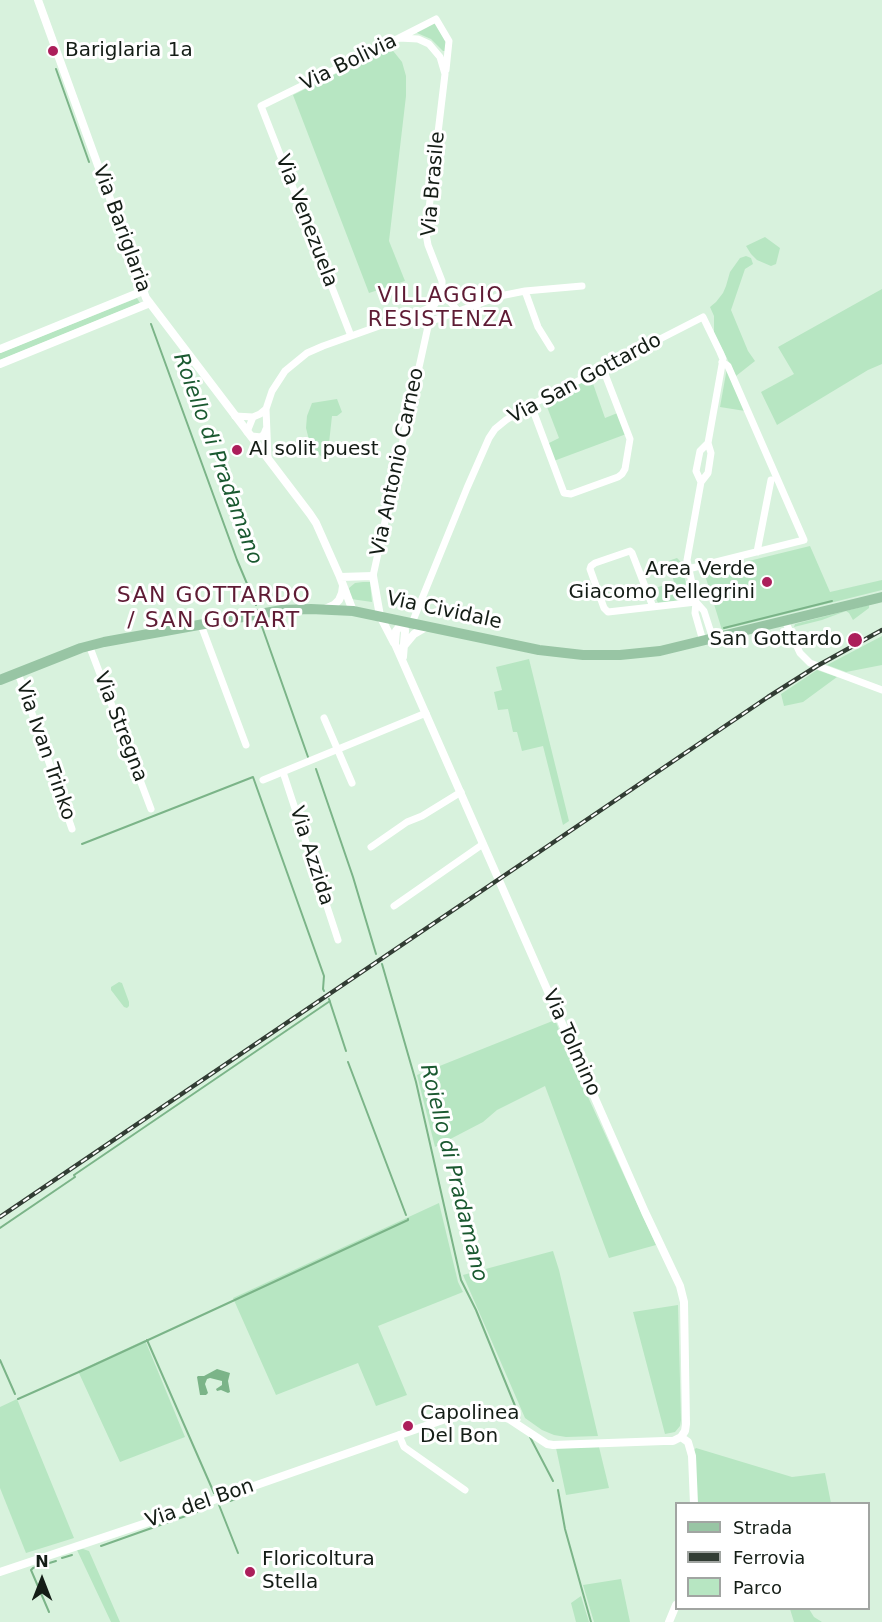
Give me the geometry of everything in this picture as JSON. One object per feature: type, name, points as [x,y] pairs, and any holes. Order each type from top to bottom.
[{"type":"main road","name":"Via Cividale","points":[[0,680],[89,645],[282,610],[353,611],[539,650],[583,655],[620,655],[646,653],[708,640],[882,597]]},
{"type":"street","name":"Via Bariglaria","points":[[38,0],[143,291],[313,519],[342,581],[353,611]]},
{"type":"street","name":"Via Bolivia","points":[[261,106],[436,18]]},
{"type":"street","name":"Via Brasile","points":[[436,18],[449,41],[426,234],[442,281],[442,292],[458,311]]},
{"type":"street","points":[[399,38],[418,39],[429,44],[440,57],[445,74]]},
{"type":"street","name":"Via Venezuela","points":[[261,106],[351,336]]},
{"type":"street","points":[[429,322],[500,296],[525,291],[582,286]]},
{"type":"street","points":[[0,350],[143,291]]},
{"type":"street","points":[[525,291],[538,327],[551,348]]},
{"type":"street","points":[[268,458],[266,410],[277,381],[296,362],[307,353],[427,309],[435,304],[442,292]]},
{"type":"street","points":[[0,364],[150,303]]},
{"type":"street","name":"Via Antonio Carneo","points":[[380,616],[373,576],[429,322],[427,309]]},
{"type":"street","name":"Via San Gottardo","points":[[408,622],[495,429],[531,405],[703,317],[722,354],[723,362]]},
{"type":"street","points":[[688,569],[804,540],[728,366],[723,362],[708,443],[711,453],[708,473],[701,482],[688,556],[688,569],[696,602],[704,611],[708,640]]},
{"type":"street","points":[[531,405],[564,493],[571,494],[618,477],[625,469],[630,439],[603,369]]},
{"type":"street","points":[[235,416],[253,417],[266,410]]},
{"type":"street","points":[[253,417],[247,432],[252,436],[261,437],[266,429]]},
{"type":"street","points":[[701,482],[696,471],[700,451],[708,443]]},
{"type":"street","points":[[757,552],[771,480]]},
{"type":"street","points":[[653,607],[630,551],[591,566],[590,569],[607,611],[610,612],[653,607],[696,602]]},
{"type":"street","points":[[322,609],[334,605],[339,600],[342,593],[342,581],[373,576]]},
{"type":"street","name":"Via Tolmino","points":[[380,616],[399,646],[483,844],[645,1212],[680,1286],[684,1302],[686,1424],[681,1437]]},
{"type":"street","points":[[785,621],[800,653],[810,663],[882,690]]},
{"type":"street","name":"Via Tolmino","points":[[399,646],[408,622]]},
{"type":"street","points":[[201,625],[246,745]]},
{"type":"street","points":[[399,646],[426,627]]},
{"type":"street","name":"Via Stregna","points":[[89,645],[151,809]]},
{"type":"street","name":"Via Ivan Trinko","points":[[18,673],[72,829]]},
{"type":"street","points":[[262,780],[426,713]]},
{"type":"street","points":[[324,718],[352,783]]},
{"type":"street","name":"Via Azzida","points":[[283,772],[339,940]]},
{"type":"street","points":[[371,847],[407,822],[422,816],[461,792]]},
{"type":"street","points":[[394,906],[483,844]]},
{"type":"street","name":"Via del Bon","points":[[0,1572],[473,1411],[508,1419],[547,1444],[560,1446],[672,1441],[681,1437]]},
{"type":"street","points":[[399,1435],[404,1447],[465,1491]]},
{"type":"street","points":[[681,1437],[688,1442],[692,1456],[694,1502]]},
{"type":"street","points":[[669,1622],[675,1607]]},
{"type":"green space","points":[[434,21],[446,42],[446,51],[416,31]]},
{"type":"green space","points":[[390,47],[402,62],[406,76],[406,96],[389,241],[405,281],[369,293],[293,95]]},
{"type":"green space","points":[[765,237],[780,248],[776,264],[771,266],[757,260],[746,246]]},
{"type":"green space","points":[[746,256],[751,258],[753,264],[745,269],[731,310],[748,351],[755,361],[736,376],[714,333],[714,316],[710,307],[723,293],[730,272],[740,258]]},
{"type":"green space","points":[[882,289],[882,364],[868,370],[777,425],[761,392],[794,374],[778,347]]},
{"type":"green space","points":[[137,298],[140,303],[0,360],[0,353]]},
{"type":"green space","points":[[727,368],[745,411],[720,407]]},
{"type":"green space","points":[[590,375],[605,418],[620,412],[629,433],[551,462],[545,445],[559,438],[544,399]]},
{"type":"green space","points":[[337,399],[342,412],[337,416],[332,416],[327,461],[316,452],[309,440],[306,428],[307,416],[312,403]]},
{"type":"green space","name":"Area Verde Giacomo Pellegrini","points":[[810,546],[830,592],[882,580],[882,590],[722,630],[704,572]]},
{"type":"green space","points":[[677,558],[681,562],[689,599],[658,603],[652,589],[674,582],[668,561]]},
{"type":"green space","points":[[370,582],[372,602],[351,599],[349,588],[355,583]]},
{"type":"green space","points":[[869,605],[869,608],[853,620],[846,611],[794,627],[795,624]]},
{"type":"green space","points":[[882,636],[882,665],[846,672],[827,665]]},
{"type":"green space","points":[[529,659],[569,821],[563,825],[543,746],[522,751],[517,732],[513,732],[508,709],[498,710],[494,692],[502,690],[496,667]]},
{"type":"green space","points":[[817,670],[837,677],[803,702],[784,706],[781,694]]},
{"type":"green space","points":[[119,982],[122,983],[129,1002],[127,1008],[111,990],[111,987]]},
{"type":"green space","points":[[555,1020],[656,1245],[609,1258],[545,1086],[497,1110],[483,1122],[435,1147],[417,1075]]},
{"type":"green space","points":[[439,1203],[458,1282],[463,1292],[378,1326],[407,1395],[376,1406],[358,1363],[276,1395],[233,1298]]},
{"type":"green space","points":[[553,1251],[598,1436],[554,1435],[525,1418],[463,1275]]},
{"type":"green space","points":[[678,1305],[681,1420],[675,1432],[665,1434],[633,1312]]},
{"type":"green space","points":[[145,1340],[185,1437],[120,1462],[78,1371]]},
{"type":"green space","points":[[17,1399],[74,1538],[26,1553],[0,1488],[0,1407]]},
{"type":"green space","points":[[599,1447],[609,1488],[566,1495],[556,1448]]},
{"type":"green space","points":[[696,1448],[792,1477],[825,1473],[831,1502],[696,1502],[694,1450]]},
{"type":"green space","points":[[77,1550],[89,1551],[120,1622],[111,1622]]},
{"type":"green space","points":[[621,1579],[630,1622],[594,1622],[583,1585]]},
{"type":"green space","points":[[581,1596],[589,1622],[576,1622],[571,1603]]},
{"type":"green space","points":[[790,1610],[810,1610],[814,1617],[822,1622],[794,1622]]},
{"type":"shaded area","points":[[217,1369],[230,1373],[228,1381],[230,1392],[217,1391],[222,1381],[210,1378],[205,1384],[208,1393],[200,1395],[197,1377]]},
{"type":"waterway","name":"Roiello di Pradamano","points":[[56,69],[89,162]]},
{"type":"waterway","name":"Roiello di Pradamano","points":[[151,324],[237,560],[256,605]]},
{"type":"waterway","points":[[724,628],[832,601]]},
{"type":"waterway","name":"Roiello di Pradamano","points":[[260,621],[308,757]]},
{"type":"waterway","name":"Roiello di Pradamano","points":[[316,769],[353,877],[376,954]]},
{"type":"waterway","points":[[82,844],[253,777],[324,976],[324,991]]},
{"type":"waterway","name":"Roiello di Pradamano","points":[[382,964],[416,1082],[461,1280],[476,1310],[520,1418]]},
{"type":"waterway","points":[[329,999],[346,1051]]},
{"type":"waterway","points":[[0,1228],[330,1001]]},
{"type":"waterway","points":[[348,1062],[406,1215]]},
{"type":"waterway","points":[[18,1399],[408,1219]]},
{"type":"waterway","points":[[147,1340],[214,1493]]},
{"type":"waterway","points":[[0,1360],[15,1394]]},
{"type":"waterway","name":"Roiello di Pradamano","points":[[530,1437],[553,1481]]},
{"type":"waterway","name":"Roiello di Pradamano","points":[[558,1490],[565,1529],[591,1622]]},
{"type":"waterway","points":[[230,1501],[238,1498]]},
{"type":"waterway","points":[[219,1505],[238,1553]]},
{"type":"waterway","points":[[101,1546],[197,1512]]},
{"type":"waterway","points":[[62,1558],[72,1555]]},
{"type":"waterway","points":[[49,1612],[31,1570],[56,1561]]},
{"type":"railway","points":[[0,1217],[768,697],[817,666],[882,630]]},
{"type":"place","name":"Bariglaria 1a","points":[[53,51]]},
{"type":"place","name":"Al solit puest","points":[[237,450]]},
{"type":"place","name":"Area Verde Giacomo Pellegrini","points":[[767,582]]},
{"type":"place","name":"San Gottardo","points":[[855,640]]},
{"type":"place","name":"Capolinea Del Bon","points":[[408,1426]]},
{"type":"place","name":"Floricoltura Stella","points":[[250,1572]]},
{"type":"district","name":"VILLAGGIO RESISTENZA","points":[[441,309]]},
{"type":"district","name":"SAN GOTTARDO / SAN GOTART","points":[[214,608]]}]
